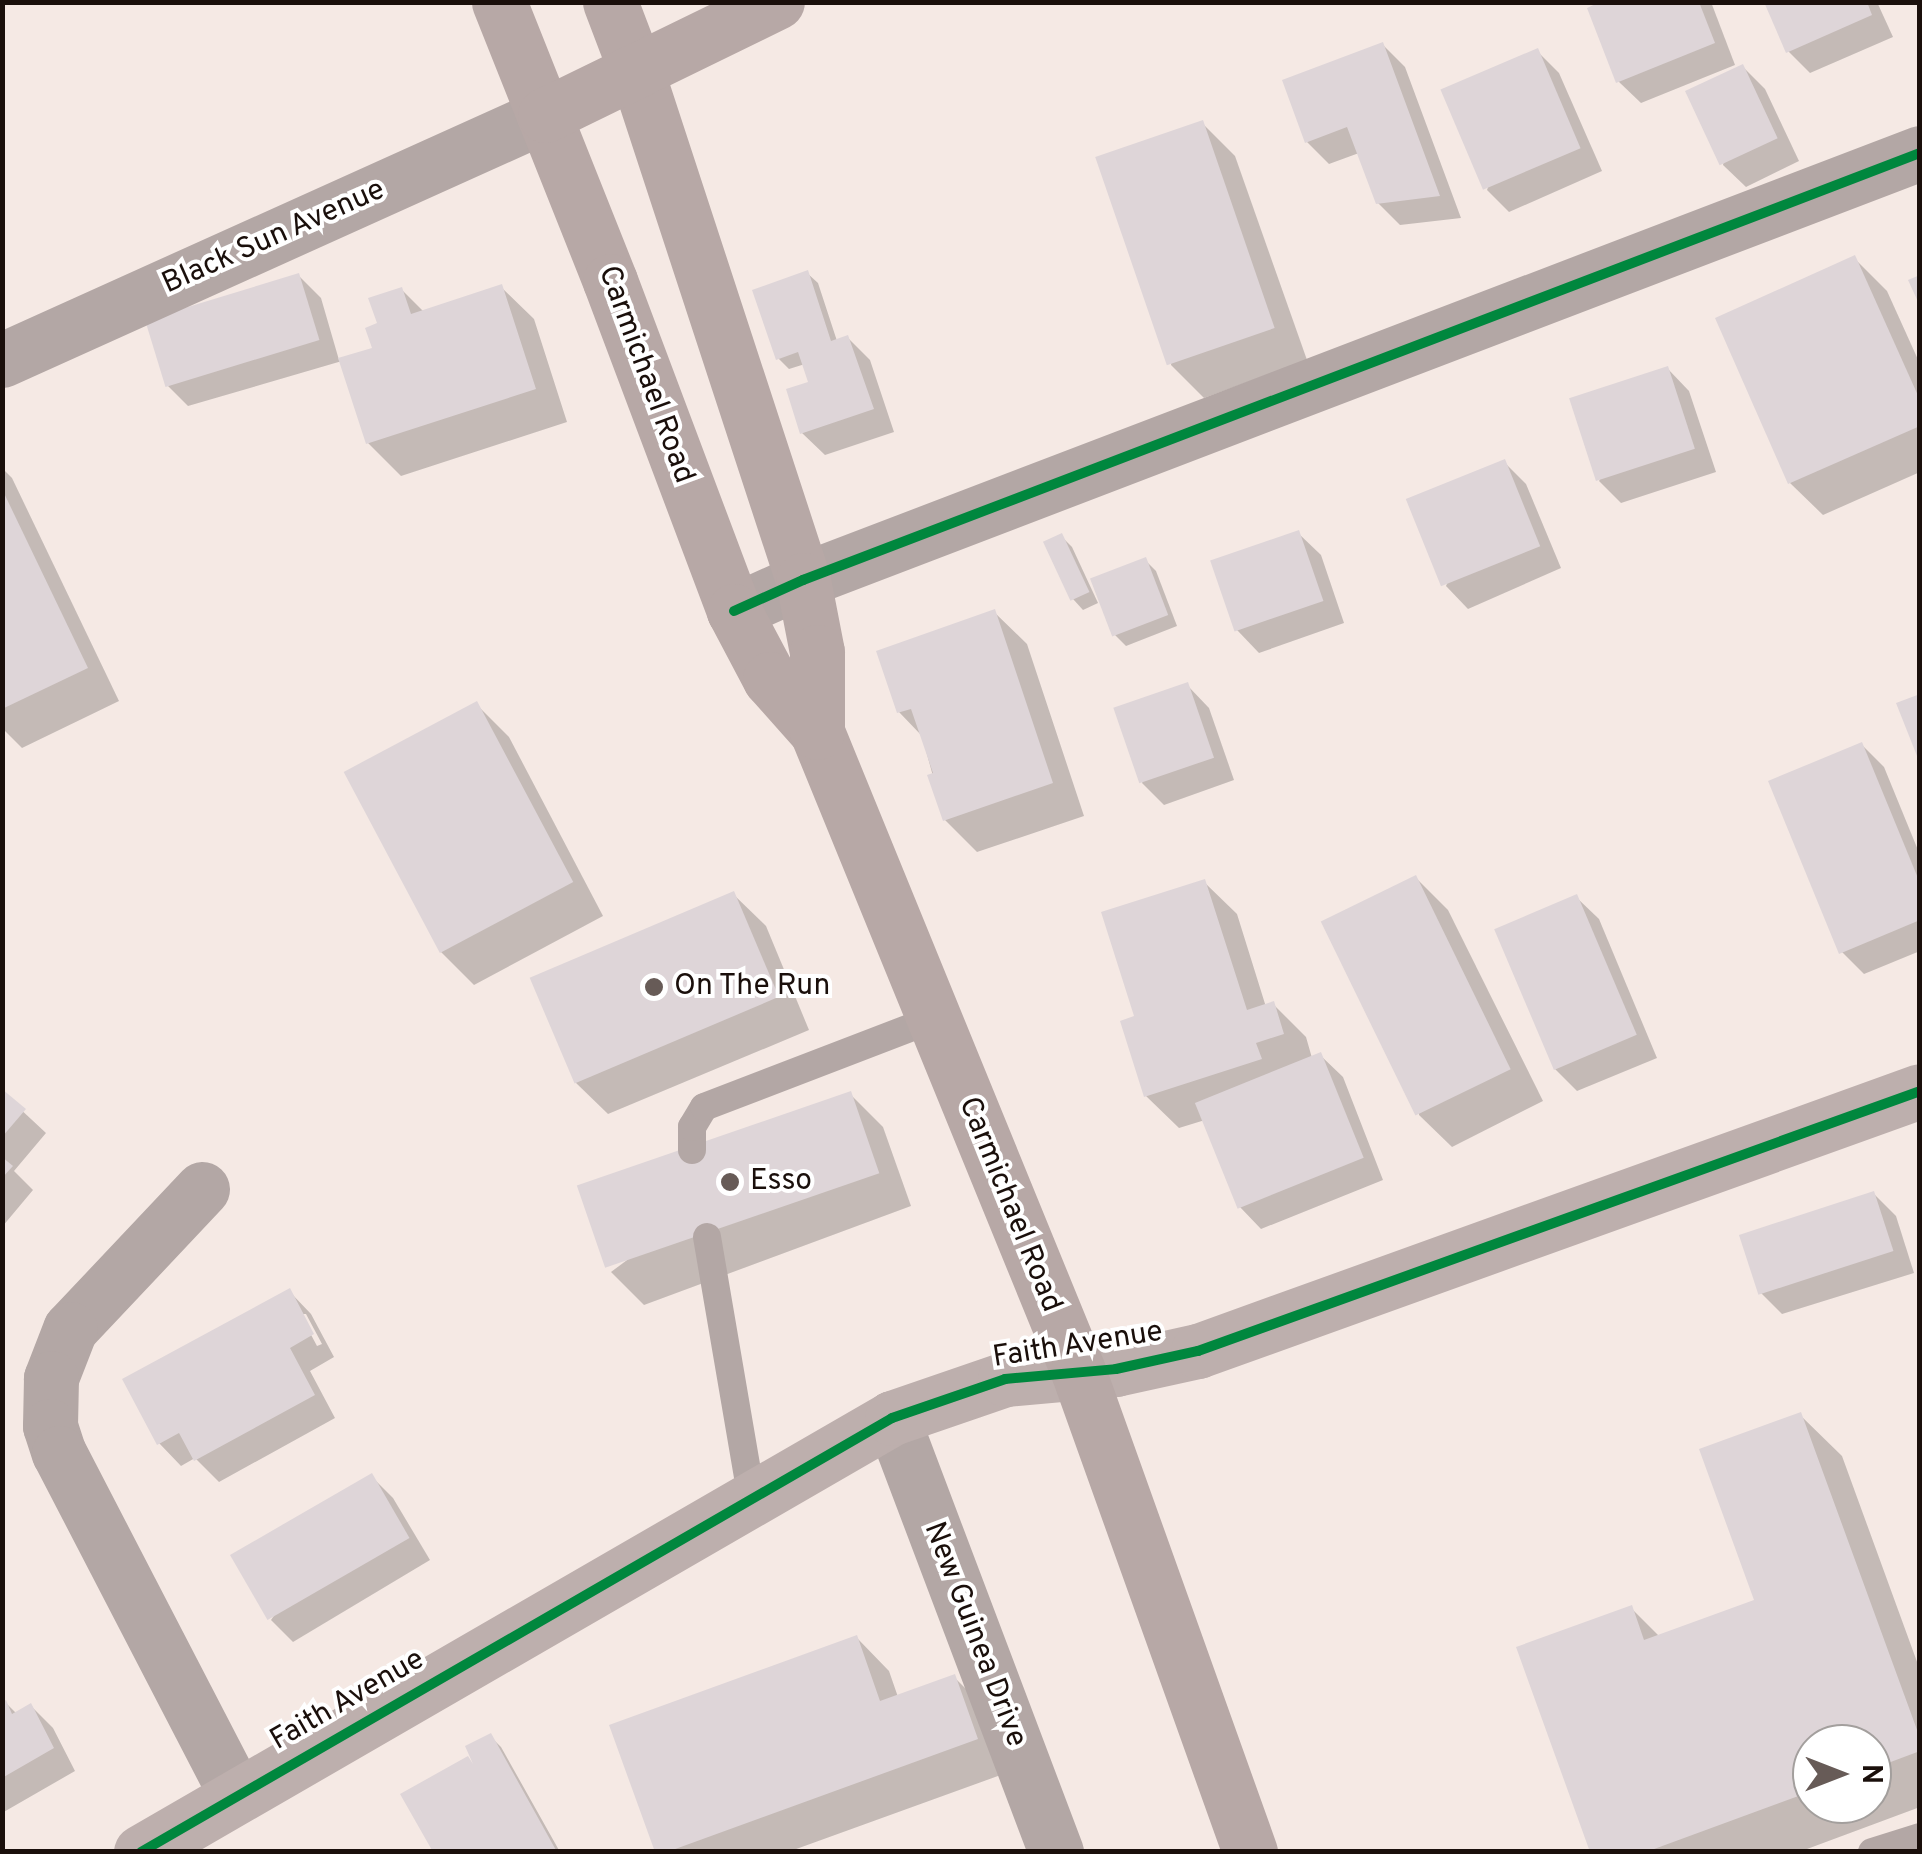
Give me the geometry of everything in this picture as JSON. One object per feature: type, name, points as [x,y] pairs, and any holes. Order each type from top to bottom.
[{"type":"main road","name":"Carmichael Road","points":[[499,2],[734,611],[770,680],[817,732],[1078,1371],[1250,1852]]},
{"type":"main road","name":"Carmichael Road","points":[[610,2],[637,72],[802,580],[817,652],[817,732]]},
{"type":"main road","points":[[546,116],[778,2]]},
{"type":"street","name":"Black Sun Avenue","points":[[2,360],[546,116]]},
{"type":"street","points":[[734,611],[802,580],[1920,154]]},
{"type":"street","name":"Faith Avenue","points":[[141,1852],[892,1418],[1005,1379],[1116,1369],[1198,1351],[1920,1091]]},
{"type":"street","points":[[202,1189],[70,1329],[51,1378],[50,1426],[59,1453],[236,1795]]},
{"type":"street","name":"New Guinea Drive","points":[[892,1418],[1056,1852]]},
{"type":"lane","points":[[692,1150],[692,1127],[704,1107],[933,1019]]},
{"type":"lane","points":[[707,1236],[752,1499]]},
{"type":"lane","points":[[1872,1852],[1920,1837]]},
{"type":"building","points":[[1600,2],[1699,2],[1715,43],[1616,83],[1587,8]]},
{"type":"building","points":[[1764,2],[1867,2],[1872,15],[1786,53]]},
{"type":"building","points":[[1383,42],[1440,196],[1376,204],[1347,127],[1305,143],[1282,80]]},
{"type":"building","points":[[1538,48],[1581,148],[1483,190],[1440,89]]},
{"type":"building","points":[[1743,64],[1778,138],[1720,165],[1685,91]]},
{"type":"building","points":[[1203,120],[1275,328],[1167,365],[1095,157]]},
{"type":"building","points":[[1855,255],[1920,400],[1920,426],[1788,484],[1715,318]]},
{"type":"building","points":[[808,270],[831,341],[848,335],[874,409],[800,434],[786,389],[808,382],[798,352],[776,360],[752,290]]},
{"type":"building","points":[[299,273],[319,340],[166,387],[145,320]]},
{"type":"building","points":[[1920,275],[1920,306],[1908,280]]},
{"type":"building","points":[[502,284],[536,389],[366,444],[338,358],[372,348],[365,328],[377,323],[368,298],[402,287],[411,314]]},
{"type":"building","points":[[1668,366],[1695,449],[1596,481],[1569,398]]},
{"type":"building","points":[[1505,459],[1540,546],[1441,586],[1406,499]]},
{"type":"building","points":[[2,489],[88,668],[2,709]]},
{"type":"building","points":[[1299,530],[1323,601],[1235,632],[1210,561]]},
{"type":"building","points":[[1062,533],[1089,592],[1070,601],[1043,542]]},
{"type":"building","points":[[1146,557],[1168,615],[1112,636],[1090,579]]},
{"type":"building","points":[[995,609],[1053,783],[943,821],[927,775],[933,773],[911,709],[897,713],[876,651]]},
{"type":"building","points":[[1188,682],[1214,758],[1139,783],[1113,708]]},
{"type":"building","points":[[1920,694],[1920,761],[1919,761],[1896,703]]},
{"type":"building","points":[[477,701],[573,882],[440,953],[344,772]]},
{"type":"building","points":[[1862,742],[1920,883],[1920,920],[1839,954],[1768,781]]},
{"type":"building","points":[[1416,875],[1511,1069],[1415,1116],[1321,921]]},
{"type":"building","points":[[1205,879],[1247,1010],[1274,1001],[1284,1034],[1256,1043],[1262,1059],[1144,1097],[1120,1021],[1134,1016],[1101,912]]},
{"type":"building","name":"On The Run","points":[[734,891],[779,997],[575,1084],[530,978]]},
{"type":"building","points":[[1577,894],[1637,1035],[1554,1070],[1494,929]]},
{"type":"building","points":[[1321,1052],[1364,1158],[1238,1209],[1195,1103]]},
{"type":"building","points":[[2,1089],[26,1109],[2,1137]]},
{"type":"building","name":"Esso","points":[[851,1091],[879,1173],[605,1268],[577,1185]]},
{"type":"building","points":[[2,1157],[13,1166],[2,1178]]},
{"type":"building","points":[[1874,1191],[1893,1251],[1758,1295],[1739,1235]]},
{"type":"building","points":[[290,1288],[314,1334],[290,1348],[315,1395],[194,1461],[179,1433],[157,1445],[122,1379]]},
{"type":"building","points":[[1801,1412],[1920,1738],[1920,1751],[1892,1762],[1892,1724],[1792,1724],[1792,1798],[1646,1852],[1590,1852],[1516,1647],[1632,1605],[1644,1640],[1754,1600],[1699,1449]]},
{"type":"building","points":[[372,1473],[410,1538],[267,1620],[230,1555]]},
{"type":"building","points":[[857,1635],[880,1701],[955,1674],[978,1739],[667,1852],[655,1852],[609,1725]]},
{"type":"building","points":[[6,1700],[12,1714],[31,1703],[54,1748],[2,1778],[2,1702]]},
{"type":"building","points":[[491,1733],[557,1852],[433,1852],[400,1794],[468,1756],[473,1764],[465,1746]]},
{"type":"cycle path","points":[[734,611],[803,580],[1920,153]]},
{"type":"cycle path","points":[[141,1852],[892,1418],[1005,1379],[1116,1369],[1198,1351],[1920,1091]]},
{"type":"place","name":"On The Run","points":[[654,987]]},
{"type":"place","name":"Esso","points":[[730,1182]]}]
